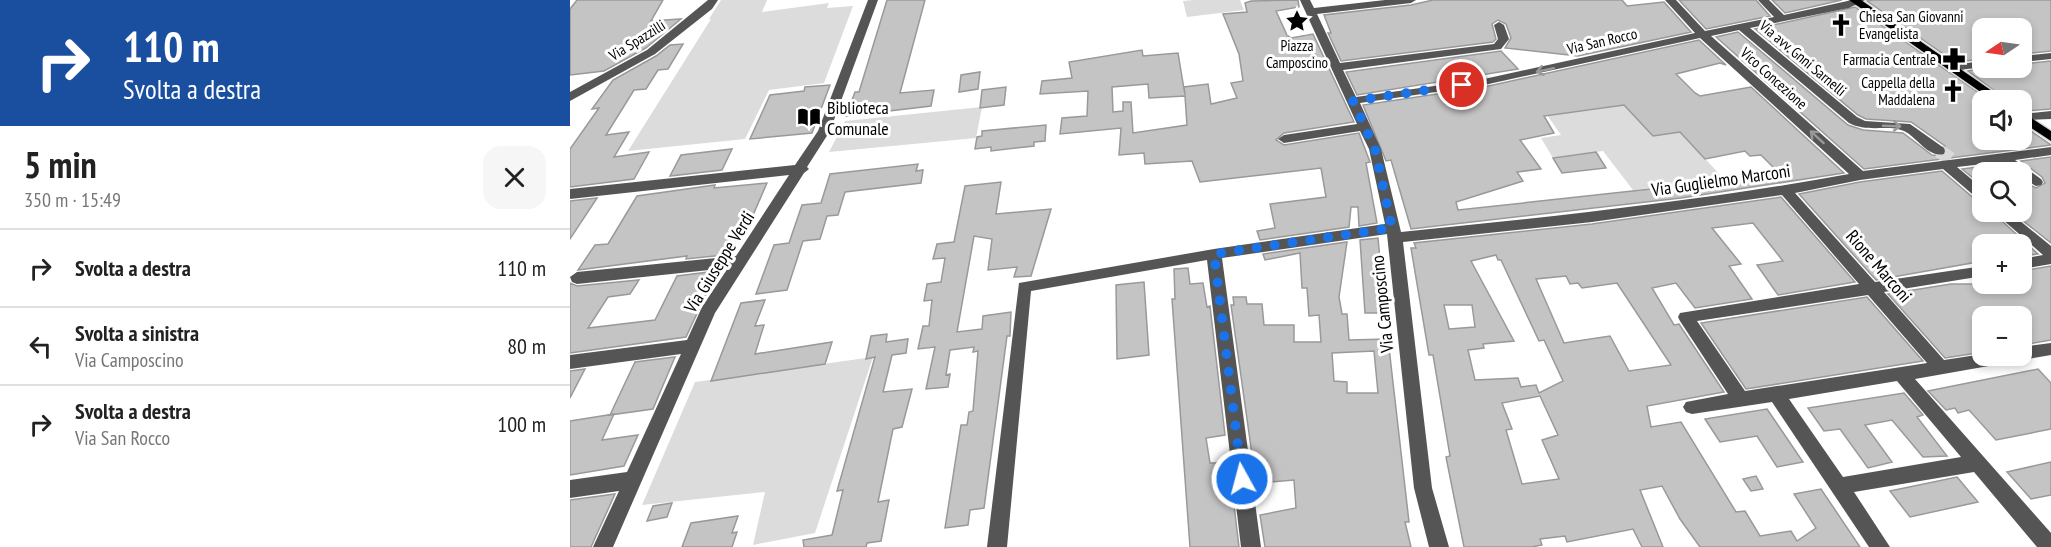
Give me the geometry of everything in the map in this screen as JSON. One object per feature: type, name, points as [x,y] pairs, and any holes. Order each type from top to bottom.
[{"type":"main road","points":[[1857,0],[1984,90]]},
{"type":"main road","points":[[2032,124],[2051,136]]},
{"type":"street","name":"Via Spazzilli","points":[[570,97],[651,52],[708,7],[713,0]]},
{"type":"street","name":"Via Giuseppe Verdi","points":[[603,547],[708,311],[802,170],[824,131],[873,0]]},
{"type":"street","name":"Via Camposcino","points":[[1305,0],[1375,149],[1394,233],[1423,488],[1439,547]]},
{"type":"street","points":[[1311,12],[1411,0]]},
{"type":"street","name":"Vico Concezione","points":[[1670,0],[1704,36],[1860,176]]},
{"type":"street","points":[[1763,0],[1782,19]]},
{"type":"street","name":"Via San Rocco","points":[[1353,101],[1484,82],[1641,47],[1849,5],[1857,0]]},
{"type":"street","points":[[1337,67],[1497,47],[1504,39],[1499,25]]},
{"type":"street","name":"Via avv. Gnni Sarnelli","points":[[1743,27],[1852,120],[1863,125],[1906,127],[1949,160],[1972,184]]},
{"type":"street","points":[[2032,58],[2051,56]]},
{"type":"street","points":[[1952,68],[1972,65]]},
{"type":"street","points":[[2032,116],[2051,115]]},
{"type":"street","points":[[1284,139],[1365,127]]},
{"type":"street","name":"Via Guglielmo Marconi","points":[[997,547],[1024,287],[1214,254],[1394,233],[1592,217],[1785,190],[1949,160],[2006,159],[2051,151]]},
{"type":"street","points":[[2006,159],[2036,182]]},
{"type":"street","points":[[570,194],[802,170]]},
{"type":"street","name":"Rione Marconi","points":[[1785,190],[1942,369]]},
{"type":"street","points":[[2013,222],[2051,254]]},
{"type":"street","points":[[1214,254],[1251,547]]},
{"type":"street","points":[[2032,262],[2051,259]]},
{"type":"street","points":[[577,278],[741,261]]},
{"type":"street","points":[[1741,400],[1686,317],[1972,273]]},
{"type":"street","points":[[570,362],[693,346]]},
{"type":"street","points":[[2032,352],[2051,349]]},
{"type":"street","points":[[1692,407],[1972,364]]},
{"type":"street","points":[[1902,375],[2050,547]]},
{"type":"street","points":[[1777,395],[1880,547]]},
{"type":"street","points":[[1840,486],[1976,463]]},
{"type":"street","points":[[570,489],[633,480]]},
{"type":"shaded area","points":[[721,0],[767,0],[762,12],[829,3],[827,8],[853,6],[824,83],[769,90],[745,139],[628,151],[711,19],[709,19]]},
{"type":"shaded area","points":[[1240,0],[1244,10],[1187,17],[1183,1]]},
{"type":"shaded area","points":[[1621,101],[1680,132],[1725,180],[1633,190],[1603,151],[1553,158],[1541,138],[1561,135],[1547,115],[1605,108]]},
{"type":"shaded area","points":[[982,107],[976,138],[829,152],[845,121]]},
{"type":"shaded area","points":[[873,357],[815,533],[753,545],[765,492],[642,505],[695,382]]},
{"type":"building","points":[[577,0],[663,0],[651,21],[681,19],[646,48],[604,71],[570,75],[570,9]]},
{"type":"building","points":[[887,0],[925,0],[900,93],[934,90],[931,106],[846,116],[855,92],[859,92]]},
{"type":"building","points":[[1298,0],[1299,7],[1276,11],[1287,35],[1291,38],[1313,34],[1354,122],[1284,133],[1276,140],[1284,145],[1359,133],[1370,162],[1366,163],[1377,223],[1359,226],[1358,207],[1351,207],[1349,227],[1260,240],[1257,231],[1275,228],[1270,204],[1326,197],[1321,168],[1200,182],[1192,161],[1145,164],[1144,153],[1119,155],[1121,128],[1060,134],[1062,118],[1087,116],[1088,91],[1040,94],[1042,81],[1072,78],[1069,62],[1142,50],[1143,56],[1178,53],[1185,95],[1184,87],[1208,84],[1211,104],[1237,98],[1231,83],[1243,81],[1239,54],[1223,14],[1247,12],[1245,3]],"holes":[[[1148,84],[1149,98],[1185,96],[1187,125],[1133,133],[1131,102],[1123,102],[1123,111],[1113,112],[1112,87]]]},
{"type":"building","points":[[1433,0],[1622,0],[1627,6],[1664,2],[1691,32],[1578,56],[1505,48],[1511,38],[1506,24],[1498,20],[1492,24],[1496,39],[1493,42],[1341,61],[1328,33],[1331,33],[1324,15],[1411,5]]},
{"type":"building","points":[[1679,0],[1756,0],[1770,16],[1706,29]]},
{"type":"building","points":[[1772,0],[1842,0],[1785,13]]},
{"type":"building","points":[[2051,0],[2051,51],[2032,53],[2032,18],[1972,18],[1972,60],[1955,62],[1867,1]]},
{"type":"building","points":[[1855,7],[1975,90],[1972,90],[1972,150],[2012,150],[1864,169],[1716,37],[1738,32],[1848,125],[1863,130],[1903,133],[1932,155],[1945,156],[1945,146],[1911,122],[1866,119],[1858,115],[1755,29]]},
{"type":"building","points":[[1699,40],[1726,65],[1720,63],[1676,74],[1695,93],[1700,96],[1751,87],[1844,173],[1681,198],[1411,229],[1391,160],[1386,161],[1363,105],[1484,87]],"holes":[[[1624,105],[1653,136],[1680,132],[1705,159],[1745,151],[1750,156],[1761,155],[1781,175],[1458,210],[1456,202],[1523,181],[1517,172],[1541,169],[1520,140],[1554,133],[1544,116]]]},
{"type":"building","points":[[683,44],[668,69],[658,70],[646,89],[634,90],[606,135],[629,132],[614,157],[649,152],[634,179],[570,187],[570,149],[599,108],[592,109],[613,80],[656,56],[670,45]]},
{"type":"building","points":[[1501,51],[1518,69],[1357,95],[1346,72]]},
{"type":"building","points":[[2051,61],[2051,109],[2032,110],[2032,90],[1994,90],[1977,78],[2032,78],[2032,63]]},
{"type":"building","points":[[980,72],[978,89],[959,92],[961,75]]},
{"type":"building","points":[[830,85],[812,133],[750,139],[770,95],[804,91],[805,87]]},
{"type":"building","points":[[1006,87],[1004,105],[980,108],[982,90]]},
{"type":"building","points":[[1046,125],[1045,141],[1034,142],[1034,146],[991,151],[991,147],[975,149],[977,137],[982,136],[982,131]]},
{"type":"building","points":[[2032,132],[2051,145],[2032,147]]},
{"type":"building","points":[[732,149],[722,170],[670,176],[681,155]]},
{"type":"building","points":[[1596,152],[1606,168],[1562,173],[1553,158]]},
{"type":"building","points":[[2051,157],[2051,243],[2025,222],[2032,222],[2032,186],[2036,188],[2045,183],[2042,177],[2032,169],[2032,162],[2021,161]]},
{"type":"building","points":[[918,164],[916,171],[923,170],[921,183],[845,192],[838,215],[827,216],[820,239],[803,241],[787,290],[756,294],[774,245],[789,243],[802,205],[821,203],[830,174]]},
{"type":"building","points":[[1972,168],[1972,177],[1962,169]]},
{"type":"building","points":[[1942,171],[1972,197],[1972,222],[2003,222],[2016,234],[1972,234],[1972,263],[1876,280],[1799,194],[1860,182]]},
{"type":"building","points":[[1001,182],[996,214],[1051,209],[1031,276],[1014,277],[1017,267],[988,270],[992,239],[974,236],[957,332],[982,329],[983,316],[1011,312],[1010,336],[1007,336],[984,508],[970,510],[968,525],[945,528],[961,425],[967,425],[969,412],[973,411],[978,351],[973,352],[974,347],[950,350],[946,375],[950,374],[948,387],[926,389],[935,347],[918,349],[923,326],[929,326],[932,300],[924,301],[927,284],[941,282],[945,258],[933,259],[937,244],[954,242],[965,186]]},
{"type":"building","points":[[767,183],[750,222],[738,223],[724,255],[686,259],[687,256],[578,270],[595,245],[608,244],[637,196],[715,185],[714,188]]},
{"type":"building","points":[[1781,197],[1855,282],[1778,295],[1757,265],[1783,261],[1753,223],[1712,228],[1741,264],[1729,266],[1752,299],[1695,308],[1676,283],[1652,288],[1674,325],[1679,324],[1724,392],[1647,406],[1651,427],[1681,422],[1736,512],[1745,511],[1760,536],[1791,531],[1797,541],[1816,528],[1794,494],[1821,489],[1860,547],[1700,547],[1680,519],[1662,486],[1640,490],[1663,547],[1642,547],[1633,529],[1567,542],[1565,536],[1540,539],[1542,545],[1531,547],[1464,547],[1446,457],[1450,456],[1433,355],[1429,355],[1411,248],[1416,248],[1414,243],[1592,224]],"holes":[[[1496,255],[1498,260],[1501,260],[1539,341],[1544,340],[1563,381],[1539,393],[1536,385],[1521,387],[1518,378],[1475,380],[1468,350],[1484,348],[1483,344],[1514,341],[1471,261]],[[1566,276],[1570,284],[1578,283],[1582,288],[1617,283],[1671,365],[1629,371],[1610,336],[1564,343],[1536,279]],[[1444,305],[1472,305],[1475,327],[1449,329]],[[1540,396],[1558,435],[1542,440],[1559,479],[1522,484],[1506,430],[1512,429],[1502,403]]]},
{"type":"building","points":[[597,198],[570,239],[570,201]]},
{"type":"building","points":[[1378,238],[1385,313],[1365,313],[1360,240]]},
{"type":"building","points":[[1347,242],[1339,297],[1342,314],[1347,314],[1349,340],[1388,339],[1409,522],[1405,522],[1411,547],[1265,547],[1260,515],[1296,508],[1294,480],[1256,483],[1231,305],[1234,305],[1233,297],[1246,297],[1247,304],[1262,304],[1264,325],[1294,325],[1294,342],[1321,342],[1319,315],[1309,316],[1307,288],[1302,288],[1300,253],[1265,260],[1263,254]],"holes":[[[1374,351],[1378,393],[1347,393],[1347,382],[1334,381],[1332,353]]]},
{"type":"building","points":[[2051,266],[2051,340],[2032,343],[2032,306],[1972,306],[1972,354],[1945,358],[1888,294],[1951,284],[1972,284],[1972,294],[2032,294],[2032,269]]},
{"type":"building","points":[[1188,268],[1190,284],[1203,283],[1207,307],[1210,306],[1225,435],[1206,438],[1210,463],[1229,463],[1239,547],[1190,547],[1172,299],[1175,299],[1174,269]]},
{"type":"building","points":[[717,271],[686,337],[570,353],[570,283],[577,286],[639,280],[630,294],[608,297],[588,328],[655,320],[677,276]]},
{"type":"building","points":[[1144,282],[1149,355],[1117,359],[1116,285]]},
{"type":"building","points":[[1867,297],[1923,361],[1746,389],[1701,323]]},
{"type":"building","points":[[765,300],[755,326],[764,325],[755,354],[832,342],[825,364],[711,381],[741,303]]},
{"type":"building","points":[[887,334],[886,342],[908,339],[906,353],[892,355],[883,392],[912,389],[902,427],[893,429],[878,502],[889,500],[881,541],[867,543],[866,547],[804,547],[803,540],[832,535],[843,490],[837,491],[875,357],[866,359],[871,336]]},
{"type":"building","points":[[675,357],[653,409],[610,415],[635,362]]},
{"type":"building","points":[[585,369],[570,398],[570,371]]},
{"type":"building","points":[[2038,369],[2051,383],[2051,429],[1996,440],[1969,410],[1958,413],[1955,408],[1946,410],[1928,391]]},
{"type":"building","points":[[1904,393],[1923,415],[1917,417],[1947,456],[1923,457],[1892,420],[1865,425],[1892,462],[1868,468],[1840,429],[1824,431],[1808,408]]},
{"type":"building","points":[[1767,409],[1803,462],[1777,467],[1757,436],[1720,442],[1705,419]]},
{"type":"building","points":[[614,414],[602,440],[638,435],[624,466],[570,475],[570,421]]},
{"type":"building","points":[[2051,462],[2051,495],[2031,499],[2007,472]]},
{"type":"building","points":[[1756,476],[1763,489],[1751,491],[1743,479]]},
{"type":"building","points":[[1957,477],[1978,502],[1910,517],[1890,491]]},
{"type":"building","points":[[615,494],[591,547],[570,547],[570,500]]},
{"type":"building","points":[[672,503],[667,517],[647,521],[653,506]]},
{"type":"building","points":[[738,516],[732,533],[737,532],[732,547],[682,547],[691,523]]},
{"type":"tunnel","points":[[1939,151],[1951,159]]},
{"type":"place","name":"Piazza Camposcino","points":[[1297,21]]},
{"type":"place","name":"Chiesa San Giovanni Evangelista","points":[[1841,25]]},
{"type":"place","name":"Farmacia Centrale","points":[[1954,59]]},
{"type":"place","name":"Cappella della Maddalena","points":[[1953,91]]},
{"type":"place","name":"Biblioteca Comunale","points":[[809,117]]},
{"type":"route","points":[[1242,479],[1214,254],[1392,228],[1375,149],[1353,101],[1462,85]]}]
